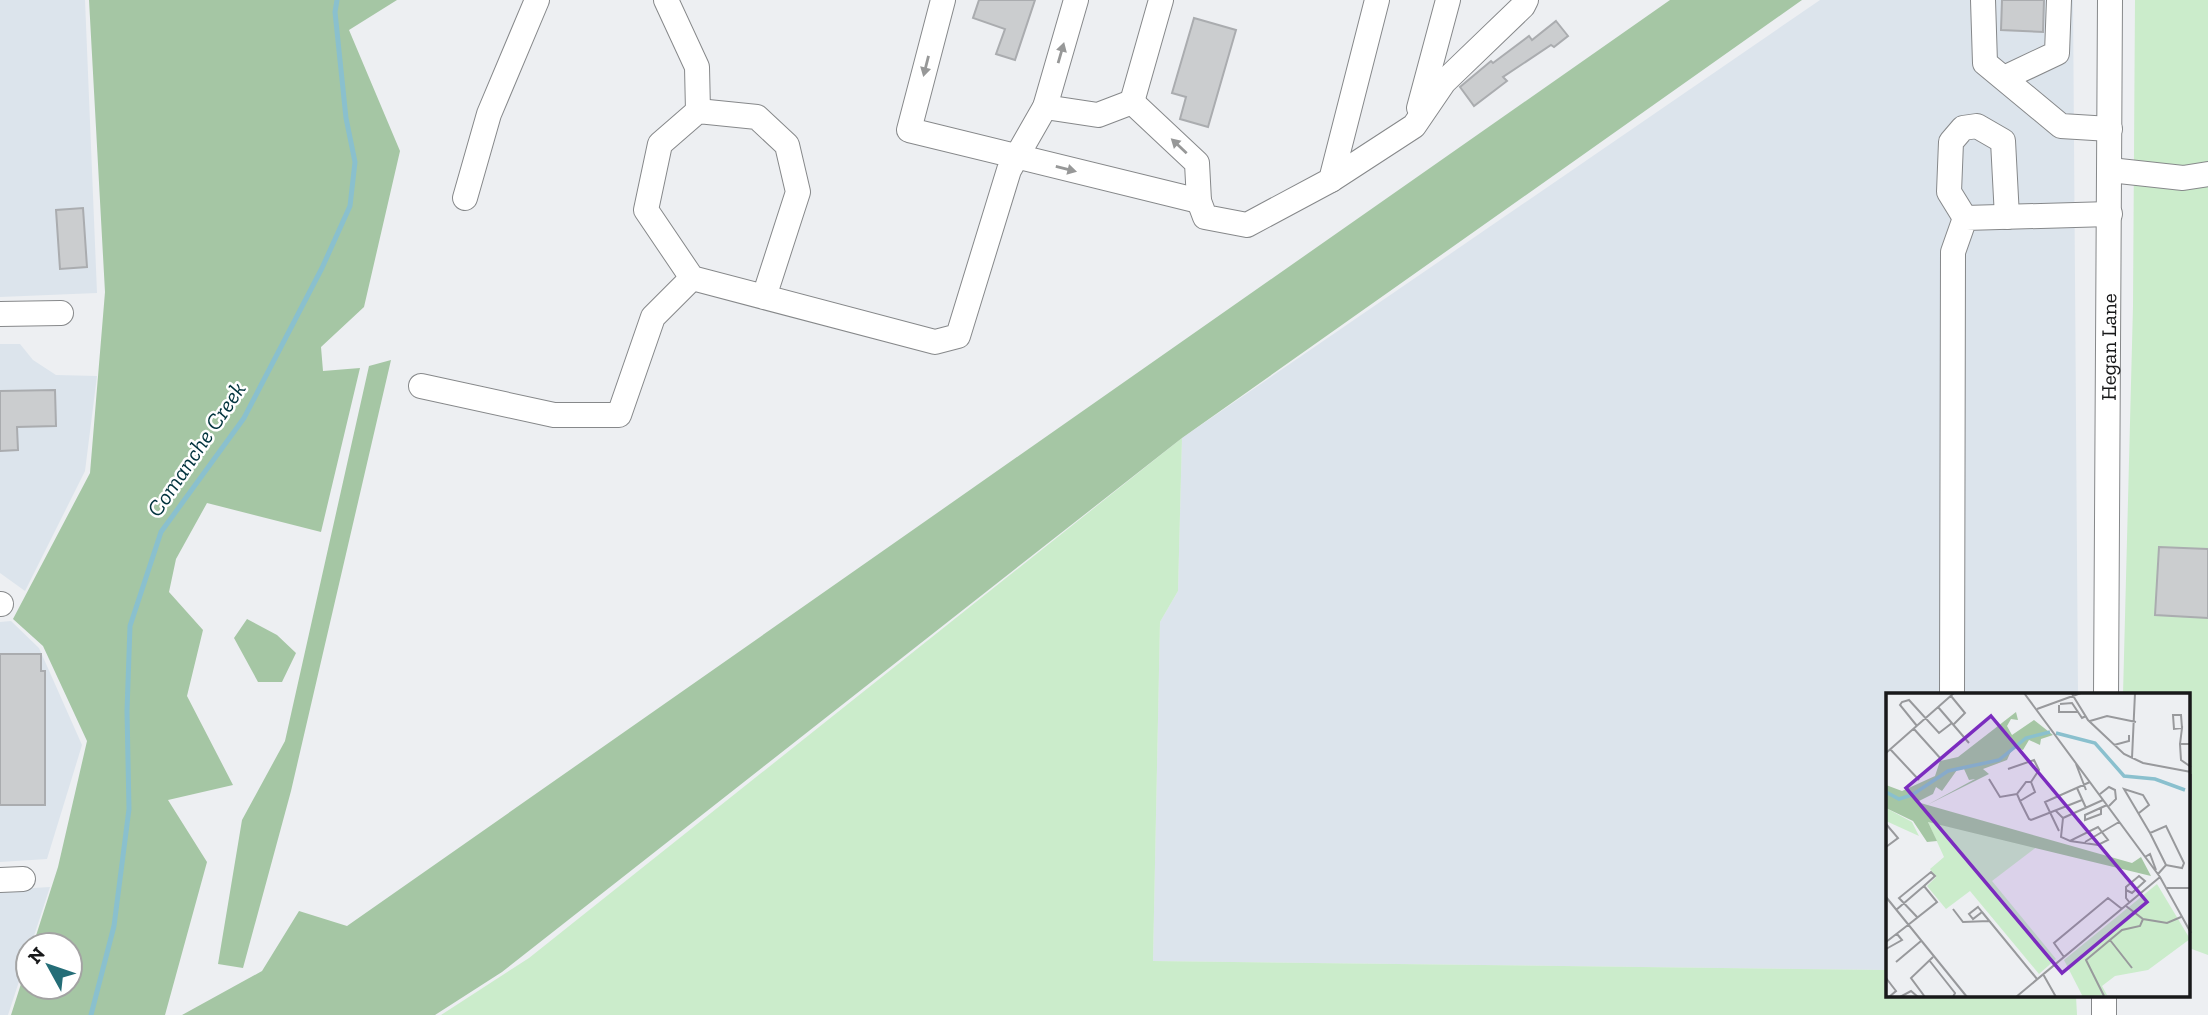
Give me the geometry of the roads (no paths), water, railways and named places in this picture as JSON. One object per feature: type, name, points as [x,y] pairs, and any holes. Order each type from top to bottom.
[{"type":"street","points":[[465,198],[489,114],[537,0]]},
{"type":"street","points":[[666,0],[697,67],[698,111]]},
{"type":"street","points":[[943,0],[909,131],[1199,201]]},
{"type":"street","points":[[765,297],[798,192],[787,145],[757,117],[698,111],[660,144],[646,210],[692,278],[935,342],[958,336],[1009,170],[1045,107],[1076,0]]},
{"type":"street","points":[[1132,102],[1161,0]]},
{"type":"street","points":[[1331,180],[1377,0]]},
{"type":"street","points":[[1414,125],[1448,0]]},
{"type":"street","points":[[1132,102],[1197,163],[1199,201],[1205,217],[1248,225],[1331,180],[1414,125],[1444,82],[1523,6],[1526,0]]},
{"type":"street","points":[[1983,0],[1985,63],[2061,126],[2110,129]]},
{"type":"street","points":[[2004,78],[2057,53],[2059,0]]},
{"type":"street","name":"Hegan Lane","points":[[2106,693],[2110,0]]},
{"type":"street","points":[[1045,107],[1098,115],[1132,102]]},
{"type":"street","points":[[1965,218],[1949,192],[1951,142],[1963,128],[1977,126],[2003,141],[2007,217]]},
{"type":"street","points":[[2110,170],[2183,178],[2208,174]]},
{"type":"street","points":[[1965,218],[2110,214]]},
{"type":"street","points":[[1952,693],[1953,252],[1965,218]]},
{"type":"street","points":[[421,386],[554,415],[619,415],[653,317],[692,278]]},
{"type":"street","points":[[0,314],[61,313]]},
{"type":"waterway","name":"Comanche Creek","points":[[91,1015],[114,926],[129,809],[127,711],[130,626],[161,532],[244,418],[322,268],[350,206],[355,162],[346,118],[335,12],[337,0]]}]
